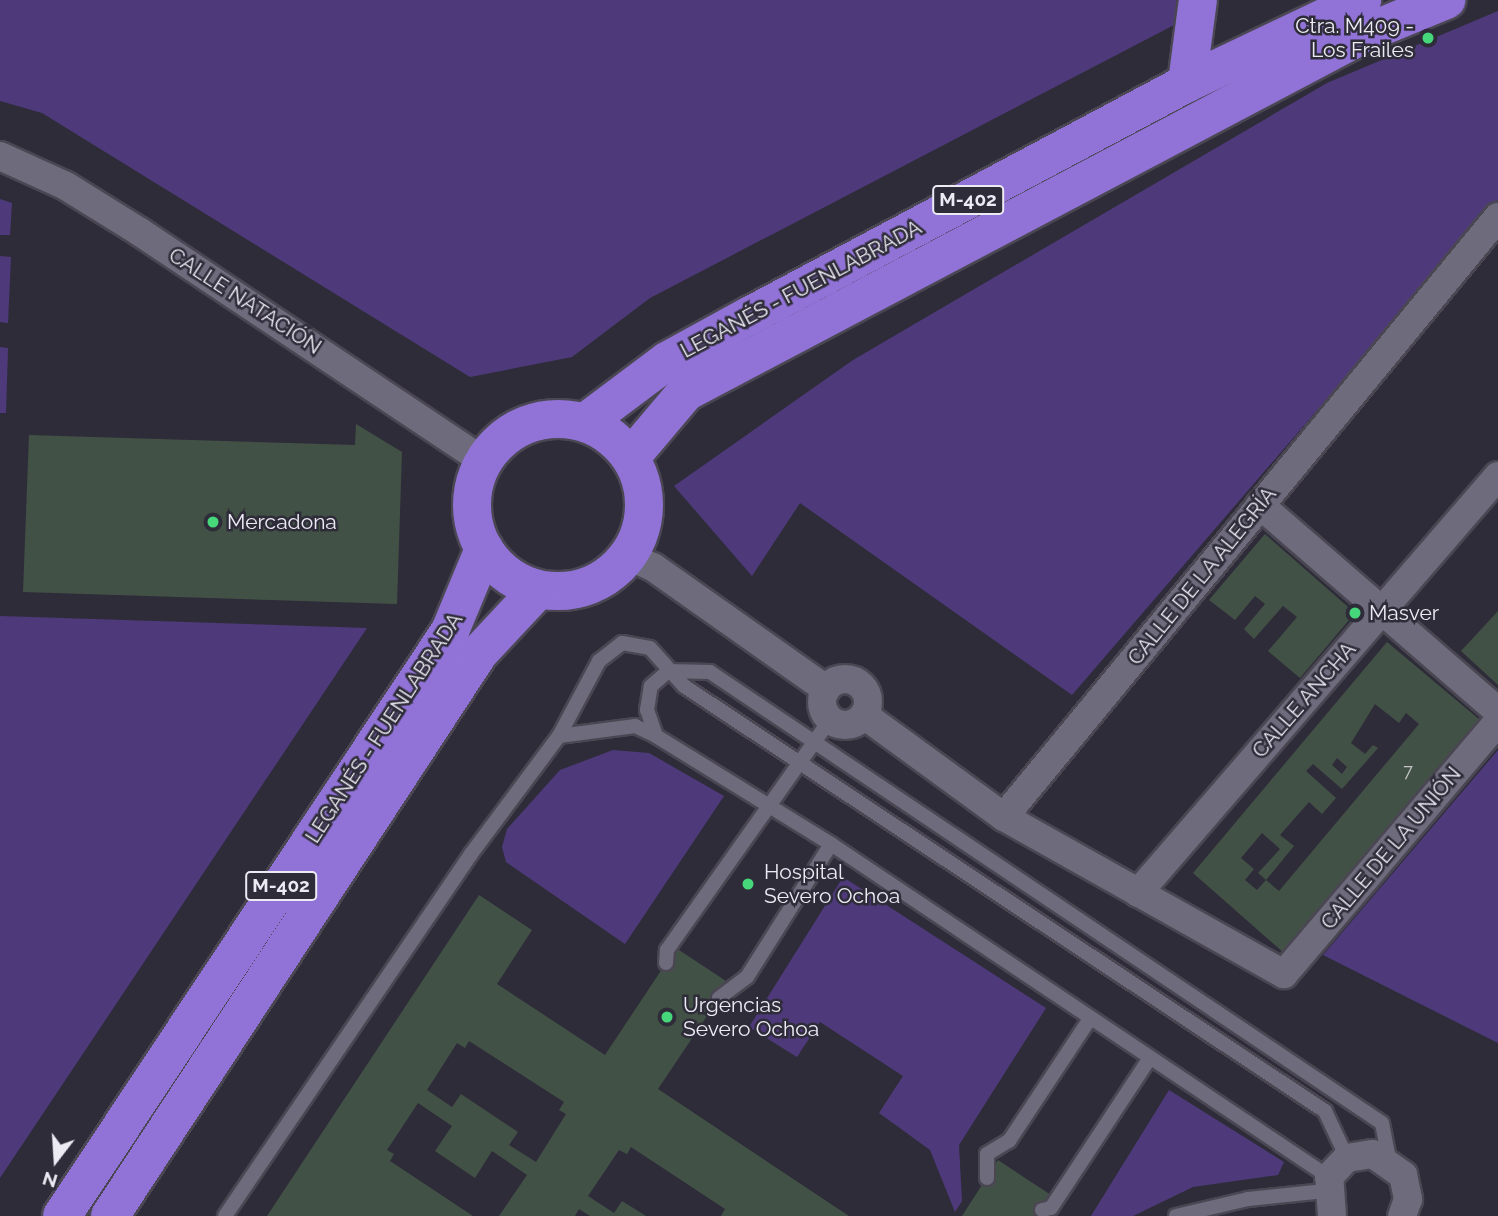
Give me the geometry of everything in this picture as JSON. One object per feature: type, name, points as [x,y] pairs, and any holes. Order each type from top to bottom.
[{"type":"highway","points":[[1187,83],[1198,0]]},
{"type":"highway","name":"M-402","points":[[1364,16],[1446,0]]},
{"type":"highway","name":"LEGANÉS - FUENLABRADA","points":[[587,421],[667,361],[1187,83],[1364,16]]},
{"type":"highway","name":"LEGANÉS - FUENLABRADA","points":[[631,457],[687,392],[1364,16]]},
{"type":"highway","points":[[543,419],[587,421],[631,457],[645,501],[642,530],[628,556],[580,589],[538,590],[501,569],[484,549],[472,496],[482,460],[524,426],[543,419]]},
{"type":"highway","name":"LEGANÉS - FUENLABRADA","points":[[62,1216],[450,631],[484,549]]},
{"type":"highway","name":"LEGANÉS - FUENLABRADA","points":[[110,1216],[480,653],[538,590]]},
{"type":"street","name":"CALLE NATACIÓN","points":[[0,156],[66,186],[140,232],[482,460]]},
{"type":"street","name":"CALLE DE LA ALEGRÍA","points":[[1004,817],[1498,217]]},
{"type":"street","name":"CALLE ANCHA","points":[[1138,893],[1498,476]]},
{"type":"street","points":[[1260,505],[1498,711]]},
{"type":"street","points":[[628,556],[653,567],[826,689]]},
{"type":"street","points":[[842,679],[857,682],[868,701],[864,715],[844,726],[823,731],[821,707],[826,689],[842,679]]},
{"type":"street","points":[[864,715],[1004,817],[1138,893]]},
{"type":"street","name":"CALLE DE LA UNIÓN","points":[[1138,893],[1284,974],[1498,722]]},
{"type":"street","points":[[1333,1186],[1373,1154],[1389,1159],[1408,1186],[1406,1214]]},
{"type":"lane","points":[[225,1216],[471,854],[559,736],[599,661],[622,643],[650,648],[668,671],[802,764],[1325,1111],[1333,1186]]},
{"type":"lane","points":[[656,736],[647,710],[651,686],[668,671],[710,672],[823,731],[1382,1123],[1389,1159]]},
{"type":"lane","points":[[559,736],[635,726],[656,736],[831,844],[1089,1020],[1150,1058],[1333,1186]]},
{"type":"lane","points":[[666,963],[662,959],[678,934],[773,809],[823,731]]},
{"type":"lane","points":[[719,998],[742,984],[831,844]]},
{"type":"lane","points":[[987,1178],[987,1154],[1009,1141],[1089,1020]]},
{"type":"lane","points":[[1042,1210],[1051,1208],[1150,1058]]},
{"type":"lane","points":[[1176,1216],[1248,1199],[1333,1186]]},
{"type":"shaded area","points":[[0,0],[1176,0],[1176,24],[650,298],[572,357],[470,377],[42,113],[0,101]]},
{"type":"shaded area","points":[[1498,11],[1498,200],[1072,695],[800,503],[752,576],[674,486],[853,360],[1327,83]]},
{"type":"shaded area","points":[[0,199],[12,203],[10,235],[0,235]]},
{"type":"shaded area","points":[[0,256],[11,257],[8,323],[0,322]]},
{"type":"shaded area","points":[[0,347],[8,348],[6,413],[0,413]]},
{"type":"shaded area","points":[[0,616],[367,628],[0,1178]]},
{"type":"shaded area","points":[[613,750],[649,753],[724,796],[625,944],[506,862],[502,847],[507,829],[560,770]]},
{"type":"shaded area","points":[[1498,750],[1498,1043],[1323,955]]},
{"type":"shaded area","points":[[843,877],[1046,1008],[959,1145],[962,1201],[955,1212],[930,1150],[879,1113],[903,1076],[820,1022],[797,1057],[749,1027]]},
{"type":"shaded area","points":[[1169,1090],[1284,1162],[1278,1175],[1193,1187],[1133,1216],[1091,1216]]},
{"type":"building","name":"Mercadona","points":[[356,424],[402,452],[397,604],[23,592],[29,435],[355,445]]},
{"type":"building","points":[[1265,534],[1355,613],[1300,678],[1268,651],[1297,617],[1283,606],[1254,639],[1244,629],[1265,604],[1255,596],[1235,620],[1209,600]]},
{"type":"building","points":[[1498,611],[1498,685],[1461,651]]},
{"type":"building","points":[[1387,642],[1480,720],[1284,953],[1193,873]],"holes":[[[1375,704],[1399,723],[1406,713],[1419,724],[1279,891],[1266,880],[1294,846],[1280,835],[1309,802],[1322,814],[1336,798],[1306,771],[1313,764],[1342,789],[1378,748],[1373,745],[1365,754],[1351,743]],[[1337,758],[1347,767],[1342,774],[1332,765]],[[1262,833],[1280,849],[1258,873],[1266,880],[1257,890],[1245,880],[1254,869],[1241,858]]]},
{"type":"building","points":[[479,895],[532,930],[497,984],[605,1055],[676,948],[729,983],[658,1089],[849,1216],[721,1216],[725,1209],[631,1147],[627,1154],[619,1150],[588,1196],[614,1213],[622,1201],[646,1216],[590,1216],[579,1209],[575,1216],[499,1216],[527,1175],[492,1151],[475,1178],[435,1151],[452,1126],[418,1103],[387,1150],[394,1154],[390,1161],[473,1216],[267,1216]],"holes":[[[469,1041],[564,1102],[559,1110],[566,1114],[536,1162],[509,1145],[518,1132],[461,1094],[452,1107],[427,1090],[457,1043],[465,1048]]]},
{"type":"building","points":[[998,1160],[1051,1195],[1038,1216],[962,1216]]},
{"type":"place","name":"Ctra. M409 - Los Frailes","points":[[1428,38]]},
{"type":"place","name":"Mercadona","points":[[213,522]]},
{"type":"place","name":"Masver","points":[[1355,613]]},
{"type":"place","name":"Hospital Severo Ochoa","points":[[748,884]]},
{"type":"place","name":"Urgencias Severo Ochoa","points":[[667,1017]]}]
